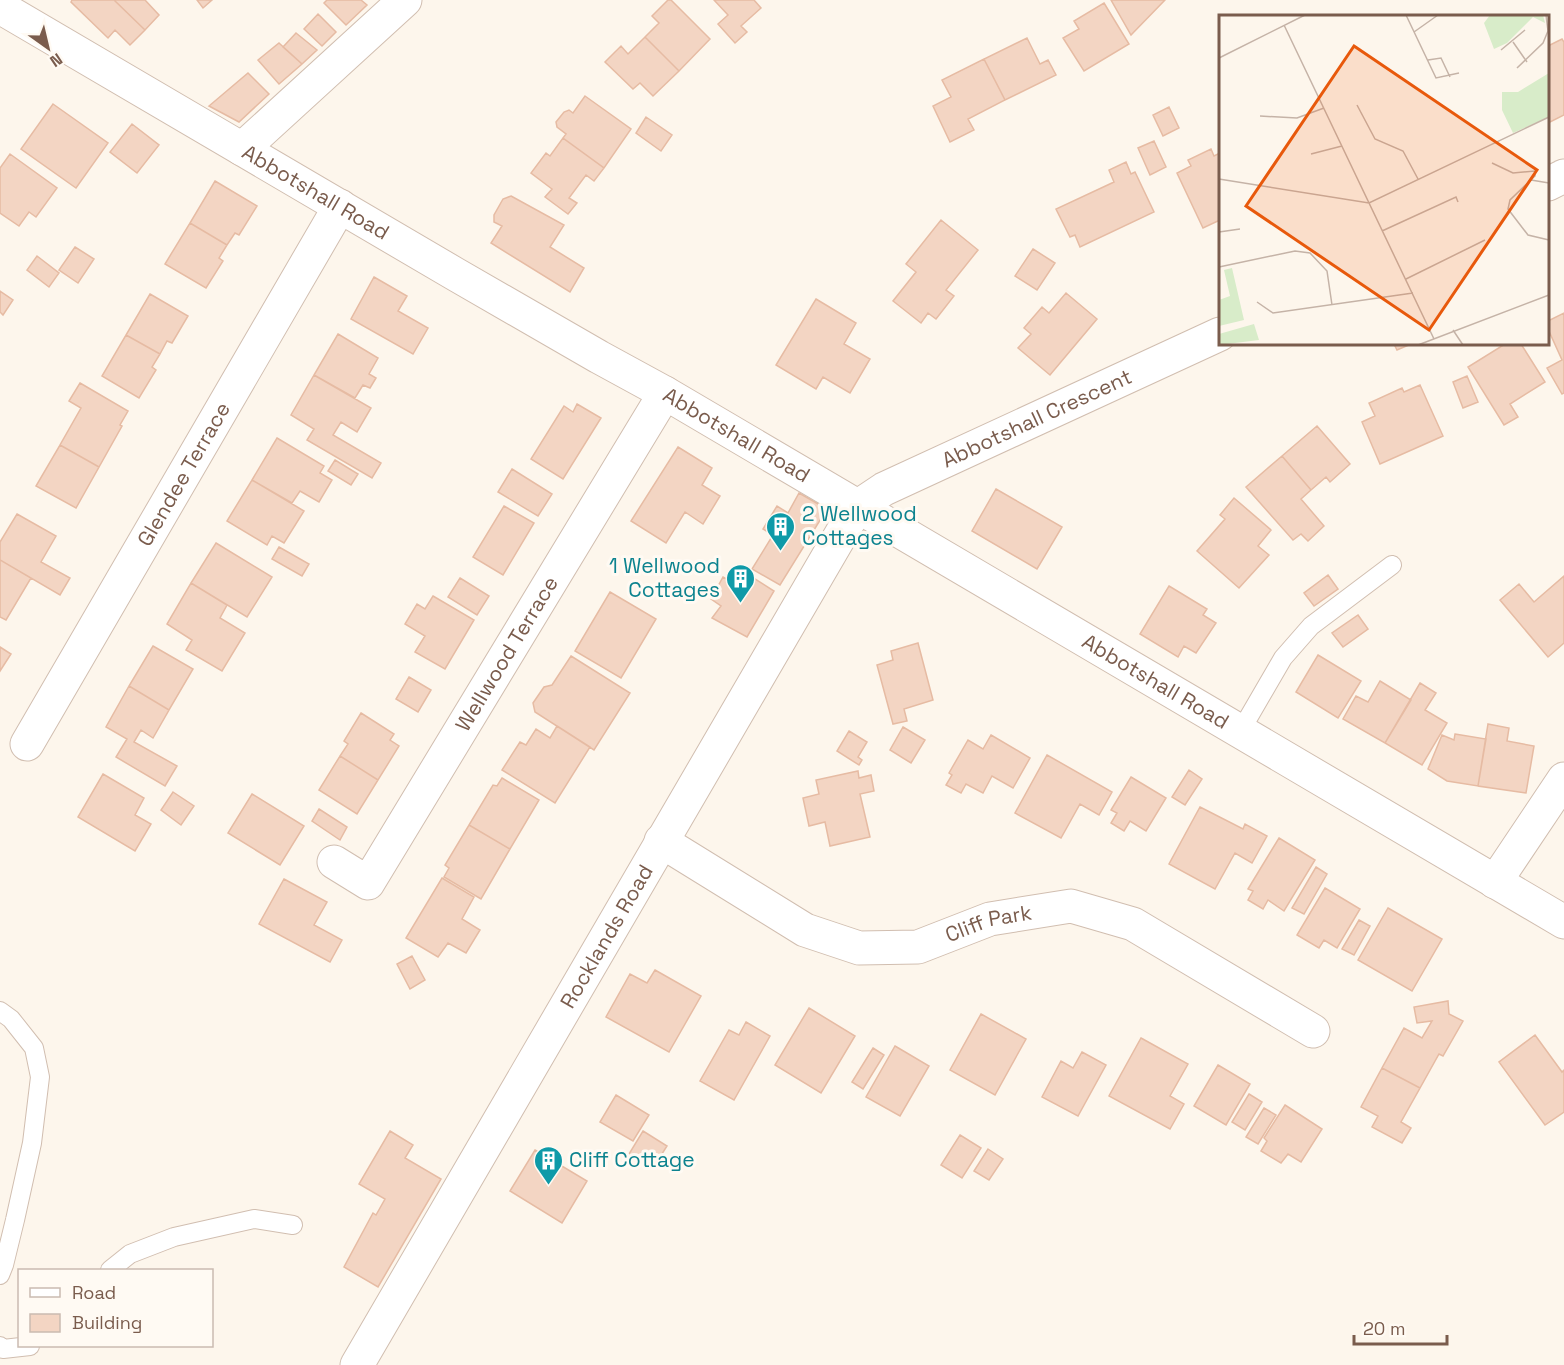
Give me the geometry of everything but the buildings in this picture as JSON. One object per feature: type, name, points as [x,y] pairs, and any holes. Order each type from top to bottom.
[{"type":"street","points":[[242,149],[405,0]]},
{"type":"street","name":"Abbotshall Road","points":[[0,7],[664,393],[1564,922]]},
{"type":"street","points":[[1549,184],[1564,176]]},
{"type":"street","name":"Glendee Terrace","points":[[27,744],[340,206]]},
{"type":"street","name":"Abbotshall Crescent","points":[[857,507],[884,489],[1219,335]]},
{"type":"street","name":"Wellwood Terrace","points":[[334,862],[368,883],[664,393]]},
{"type":"street","name":"Rocklands Road","points":[[357,1365],[857,507]]},
{"type":"street","points":[[1495,882],[1564,779]]},
{"type":"street","name":"Cliff Park","points":[[661,841],[805,930],[859,948],[918,947],[990,919],[1071,906],[1133,924],[1313,1031]]},
{"type":"lane","points":[[1240,732],[1283,658],[1311,626],[1392,566]]},
{"type":"lane","points":[[0,1011],[11,1019],[34,1047],[40,1077],[32,1143],[0,1275]]},
{"type":"lane","points":[[111,1269],[130,1254],[174,1237],[254,1219],[293,1225]]},
{"type":"lane","points":[[0,1346],[3,1349],[21,1347]]},
{"type":"place","name":"2 Wellwood Cottages","points":[[781,552]]},
{"type":"place","name":"1 Wellwood Cottages","points":[[741,604]]},
{"type":"place","name":"Cliff Cottage","points":[[548,1186]]}]
